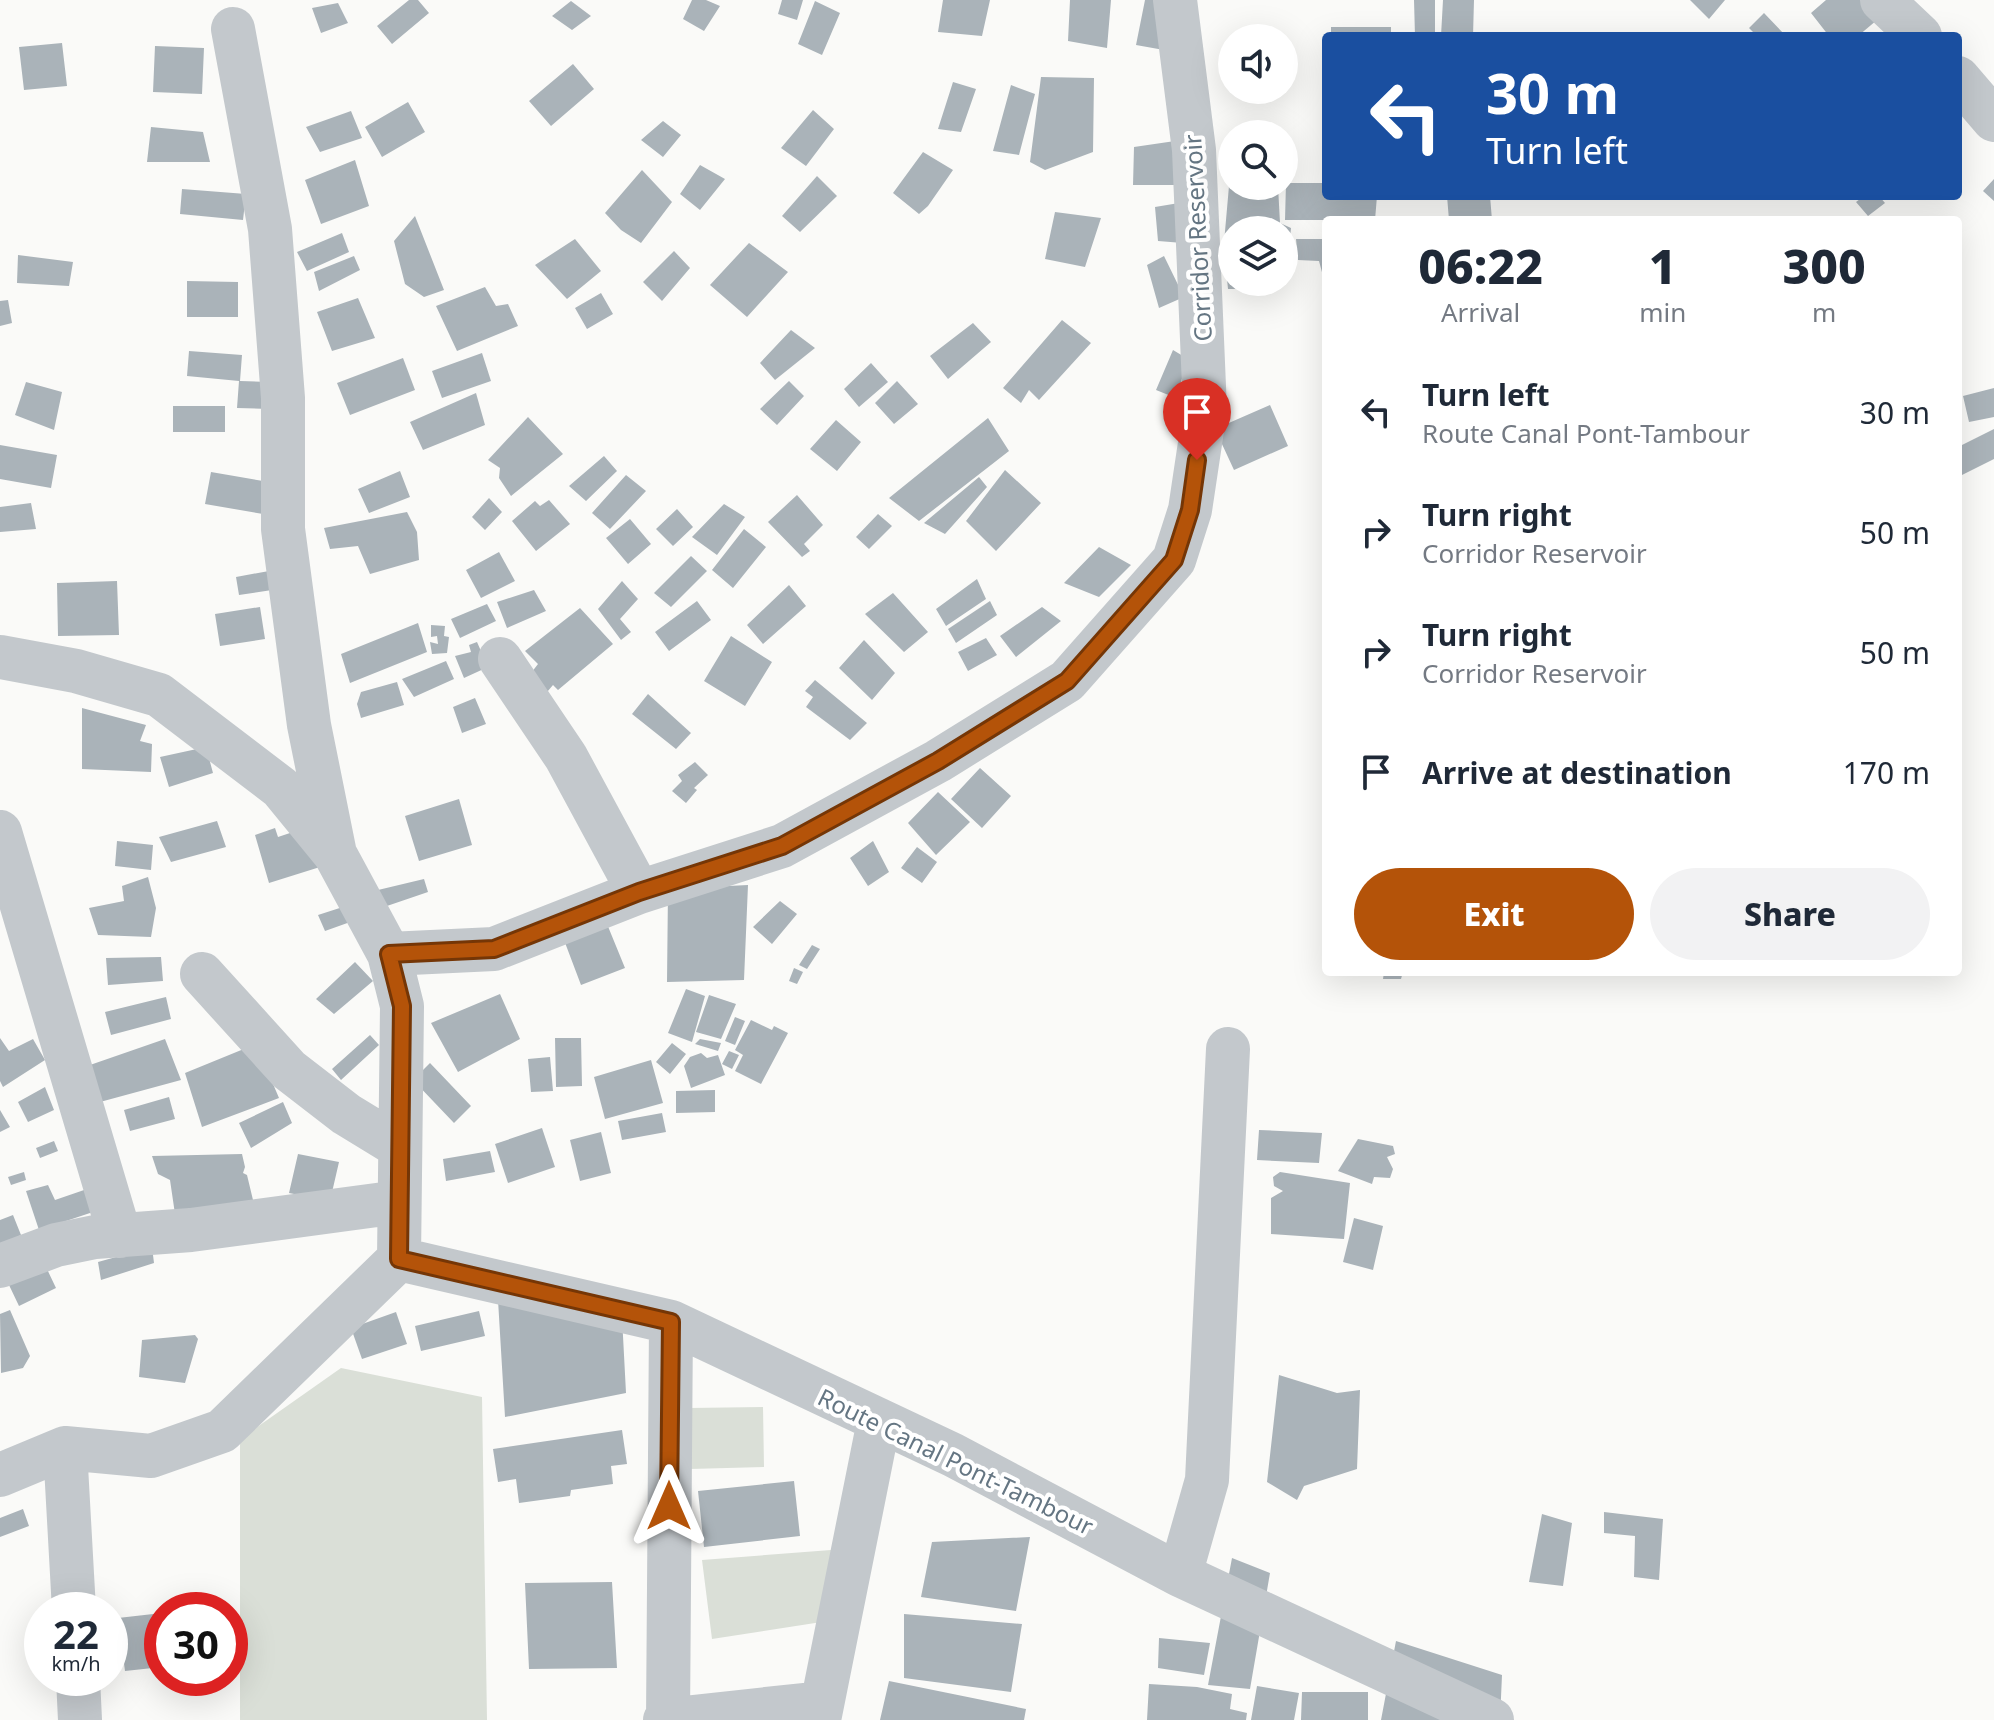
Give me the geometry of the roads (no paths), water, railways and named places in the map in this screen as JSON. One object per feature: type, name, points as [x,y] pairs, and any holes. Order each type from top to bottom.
[{"type":"street","name":"Corridor Reservoir","points":[[389,954],[494,949],[639,892],[782,846],[938,761],[1067,681],[1174,560],[1190,510],[1205,410],[1194,150],[1175,0]]},
{"type":"street","points":[[1882,0],[1916,32]]},
{"type":"street","points":[[233,29],[270,229],[283,398],[283,529],[309,725],[335,854]]},
{"type":"street","points":[[1962,83],[1994,120]]},
{"type":"street","points":[[0,657],[76,671],[159,695],[281,788],[335,854],[389,954],[402,1006],[399,1259],[222,1431],[151,1456],[65,1448],[0,1475]]},
{"type":"street","points":[[500,659],[566,757],[639,892]]},
{"type":"street","points":[[0,832],[120,1236]]},
{"type":"street","points":[[202,974],[289,1070],[346,1114],[400,1147]]},
{"type":"street","points":[[1180,1575],[1207,1480],[1228,1049]]},
{"type":"street","points":[[0,1266],[56,1245],[95,1237],[191,1230],[399,1202]]},
{"type":"street","name":"Route Canal Pont-Tambour","points":[[399,1259],[671,1322],[953,1455],[1180,1575],[1492,1720]]},
{"type":"street","points":[[671,1322],[666,1720],[820,1712],[879,1421]]},
{"type":"street","points":[[65,1448],[73,1592]]},
{"type":"street","points":[[79,1696],[80,1720]]}]
